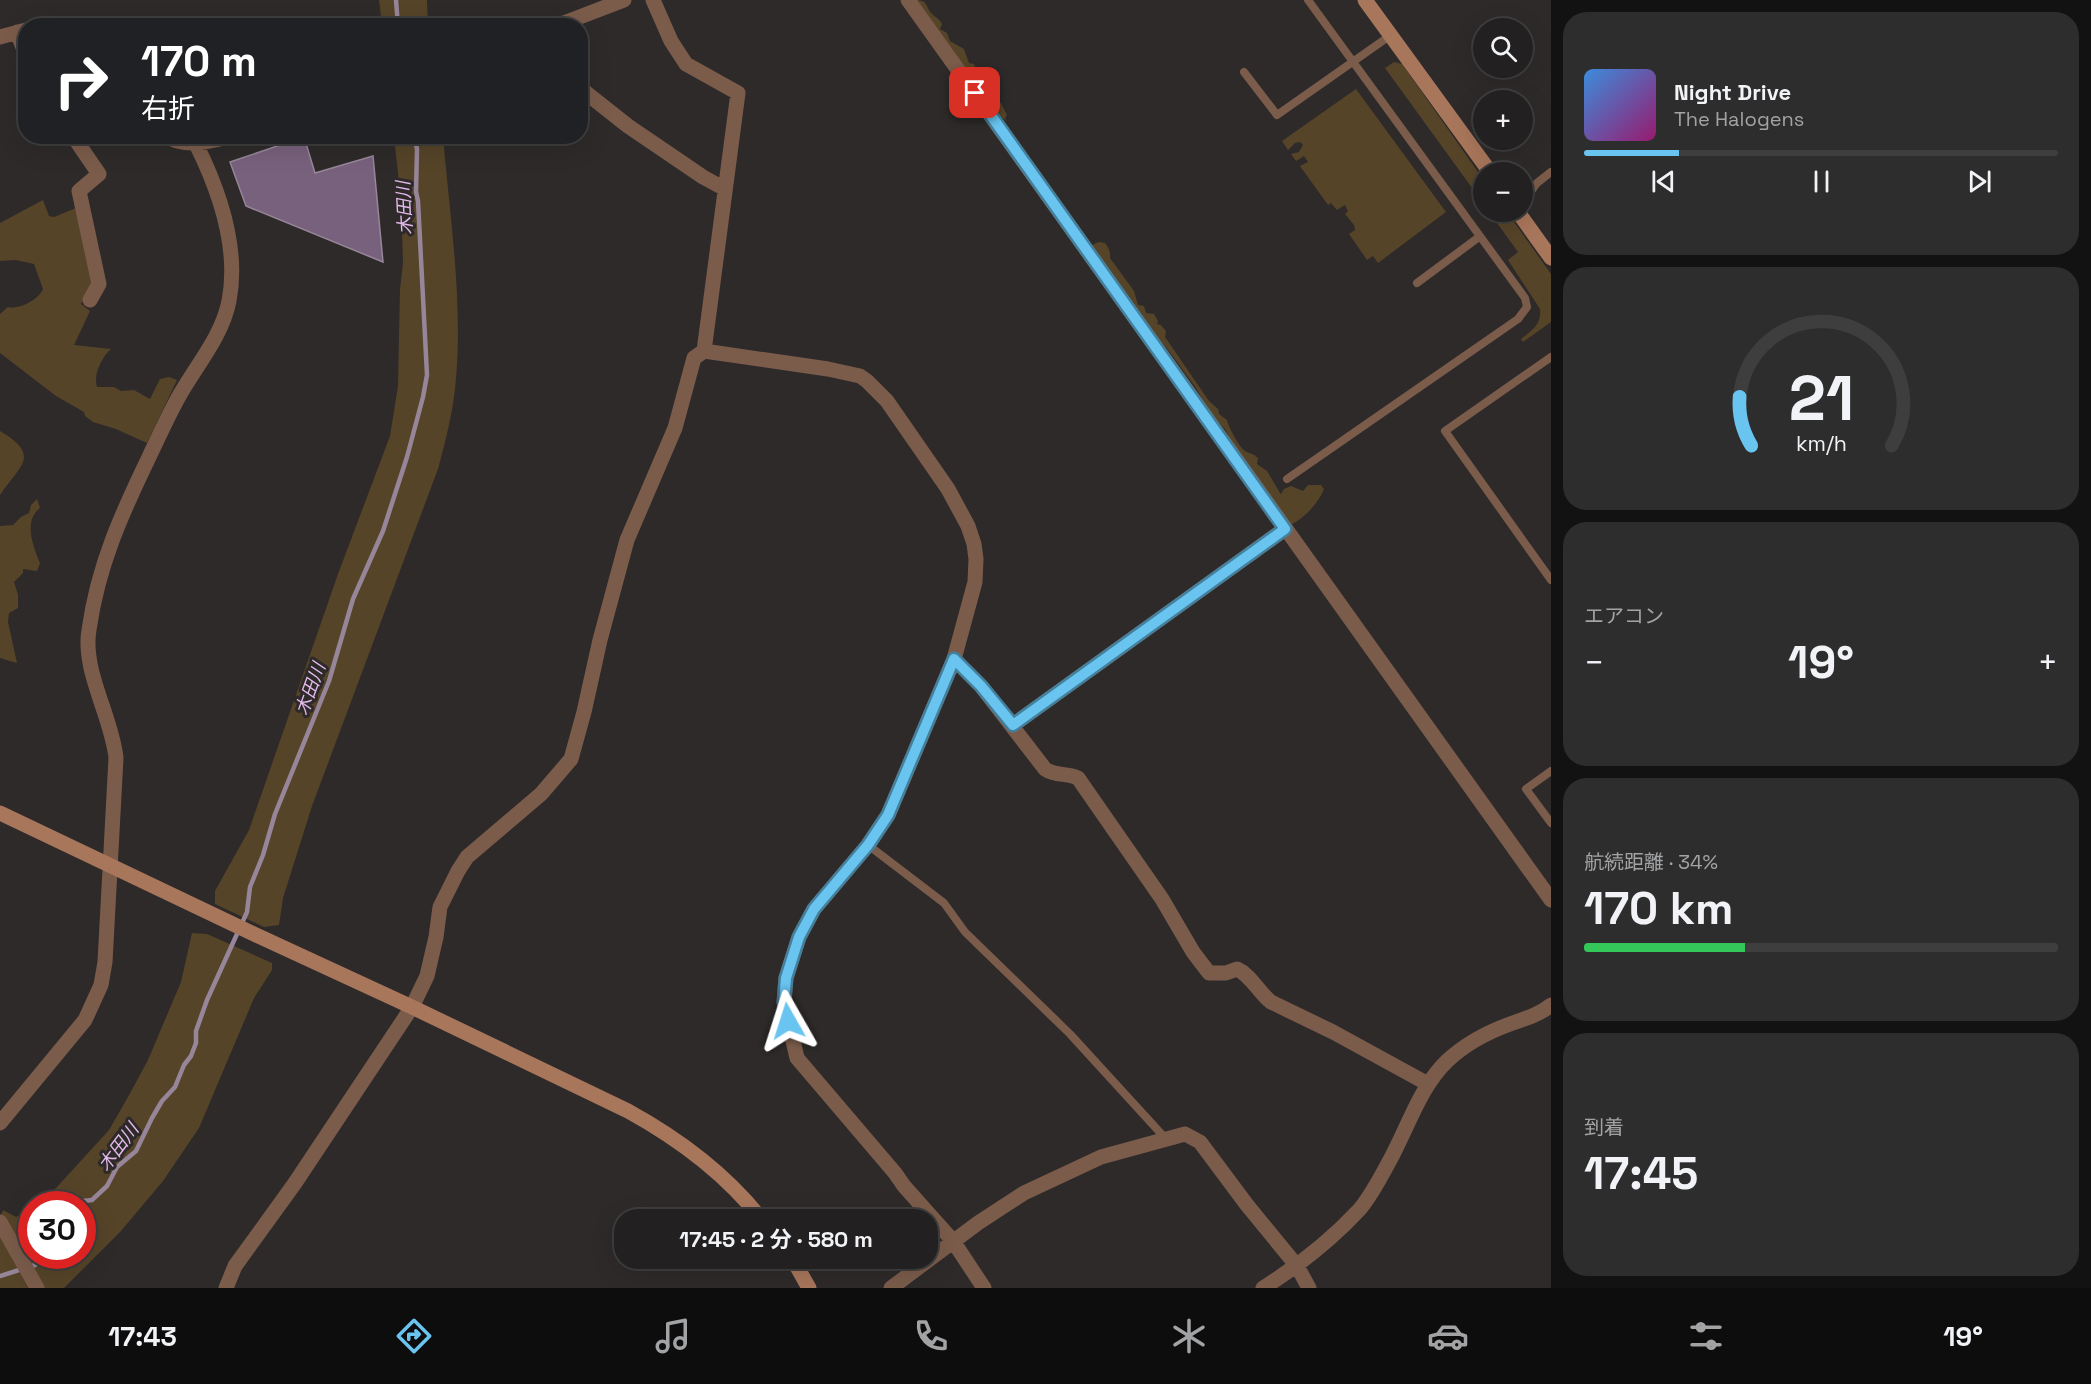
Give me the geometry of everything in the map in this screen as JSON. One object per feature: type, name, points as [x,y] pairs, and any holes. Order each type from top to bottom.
[{"type":"street","points":[[577,18],[624,0]]},
{"type":"street","points":[[653,0],[672,41],[686,64],[738,93],[704,351]]},
{"type":"street","points":[[908,0],[1551,900]]},
{"type":"street","points":[[1365,0],[1483,162]]},
{"type":"street","points":[[0,37],[18,32]]},
{"type":"street","points":[[588,94],[628,126],[703,177],[725,189]]},
{"type":"street","points":[[78,144],[99,174],[79,191],[99,284],[90,300]]},
{"type":"street","points":[[0,1123],[75,1033],[94,1003],[101,985],[105,962],[116,758],[87,643],[105,558],[121,517],[178,398],[222,322],[228,304],[232,271],[229,246],[214,184],[196,144]]},
{"type":"street","points":[[1525,222],[1551,258]]},
{"type":"street","points":[[226,1288],[234,1266],[295,1183],[412,1007],[427,976],[440,907],[467,857],[541,794],[571,759],[627,540],[675,428],[694,358],[704,351],[828,369],[860,376],[887,401],[948,489],[974,544],[975,582],[954,659],[888,815],[868,845],[814,909],[799,937],[786,978],[784,1002],[797,1058],[904,1186],[953,1240],[984,1288]]},
{"type":"street","points":[[1013,725],[1285,529]]},
{"type":"street","points":[[954,659],[981,686],[1045,769],[1053,774],[1070,774],[1078,778],[1162,899],[1193,952],[1209,973],[1226,973],[1237,969],[1271,1002],[1333,1032],[1428,1084]]},
{"type":"street","points":[[0,813],[628,1111],[656,1126],[688,1148],[717,1172],[754,1209]]},
{"type":"street","points":[[1263,1288],[1297,1266],[1360,1209],[1390,1160],[1428,1084],[1446,1061],[1461,1050],[1551,1005]]},
{"type":"street","points":[[891,1288],[953,1240],[1024,1193],[1101,1157],[1185,1134],[1200,1142],[1246,1205],[1297,1266],[1310,1288]]},
{"type":"street","points":[[0,1222],[34,1281]]},
{"type":"street","points":[[798,1269],[809,1288]]},
{"type":"lane","points":[[1287,479],[1518,319],[1527,307],[1525,298],[1308,0]]},
{"type":"lane","points":[[1244,72],[1276,115],[1391,34]]},
{"type":"lane","points":[[1533,189],[1551,172]]},
{"type":"lane","points":[[1417,283],[1479,237]]},
{"type":"lane","points":[[1551,357],[1444,431],[1551,580]]},
{"type":"lane","points":[[1551,771],[1526,789],[1551,823]]},
{"type":"lane","points":[[868,845],[944,903],[965,932],[1070,1034],[1166,1139]]},
{"type":"shaded area","points":[[379,0],[427,0],[428,18],[381,18]]},
{"type":"shaded area","points":[[915,0],[925,3],[941,22],[940,29],[947,33],[950,41],[964,49],[969,63],[974,64],[977,73],[984,79],[985,90],[991,91],[995,99],[1001,103],[1007,115],[1005,118],[1007,121],[997,114]]},
{"type":"shaded area","points":[[1394,62],[1402,64],[1473,165],[1473,189],[1385,68]]},
{"type":"shaded area","points":[[1356,89],[1446,212],[1378,263],[1373,256],[1367,260],[1349,234],[1355,230],[1354,225],[1345,214],[1348,211],[1345,205],[1337,210],[1331,203],[1328,205],[1300,166],[1308,162],[1304,156],[1296,161],[1291,154],[1299,152],[1303,145],[1300,142],[1295,143],[1288,150],[1282,141]]},
{"type":"shaded area","points":[[283,144],[306,144],[315,173],[373,156],[383,262],[246,206],[230,162]]},
{"type":"shaded area","points":[[395,144],[444,144],[457,295],[457,358],[452,409],[438,469],[312,806],[283,898],[279,925],[264,927],[215,904],[215,891],[249,830],[338,574],[390,436],[398,386],[400,289],[403,263],[401,200]]},
{"type":"shaded area","points":[[43,200],[49,216],[54,217],[76,208],[93,283],[81,304],[90,311],[74,345],[111,349],[99,366],[96,377],[97,387],[114,387],[121,391],[134,390],[150,399],[160,379],[169,377],[177,380],[147,443],[116,429],[93,422],[85,416],[84,412],[56,396],[0,353],[0,314],[8,307],[18,307],[28,303],[43,289],[34,264],[16,260],[0,261],[0,223]]},
{"type":"shaded area","points":[[1496,222],[1514,222],[1551,274],[1551,322],[1523,342],[1521,339],[1538,323],[1540,309],[1508,260],[1518,252]]},
{"type":"shaded area","points":[[1098,242],[1105,243],[1110,252],[1110,258],[1134,291],[1138,305],[1144,306],[1146,313],[1154,314],[1158,321],[1157,324],[1166,331],[1165,337],[1209,401],[1227,420],[1245,451],[1258,458],[1257,464],[1267,471],[1280,493],[1291,486],[1303,491],[1308,485],[1321,485],[1324,489],[1315,505],[1296,522],[1291,525],[1274,505],[1268,491],[1238,453],[1225,429],[1211,414],[1196,388],[1166,347],[1139,317],[1135,305],[1091,246]]},
{"type":"shaded area","points":[[0,431],[21,447],[24,454],[20,468],[0,495]]},
{"type":"shaded area","points":[[37,499],[40,508],[32,520],[31,534],[40,563],[37,571],[23,569],[23,573],[14,582],[18,595],[18,608],[9,613],[8,622],[17,663],[0,658],[0,526],[13,525],[29,513],[31,505]]},
{"type":"shaded area","points":[[192,933],[207,934],[272,963],[272,970],[254,998],[199,1128],[163,1181],[121,1231],[96,1256],[96,1191],[52,1191],[109,1130],[148,1060],[181,982]]},
{"type":"shaded area","points":[[3,1210],[18,1216],[18,1245],[1,1215]]},
{"type":"shaded area","points":[[0,1236],[28,1288],[0,1288]]},
{"type":"shaded area","points":[[32,1269],[83,1269],[64,1288],[43,1288]]},
{"type":"waterway","name":"木田川","points":[[396,0],[397,18]]},
{"type":"waterway","name":"木田川","points":[[96,1196],[107,1186],[117,1167],[136,1151],[152,1118],[162,1101],[175,1087],[184,1065],[191,1056],[196,1043],[196,1031],[207,1000],[247,912],[250,887],[263,855],[275,814],[329,681],[353,599],[383,531],[407,457],[427,375],[416,192],[416,144]]},
{"type":"waterway","name":"木田川","points":[[0,1276],[22,1269]]},
{"type":"route","points":[[788,1021],[784,1002],[786,978],[799,937],[814,909],[868,845],[888,815],[954,659],[981,686],[1013,725],[1285,529],[975,93]]}]
